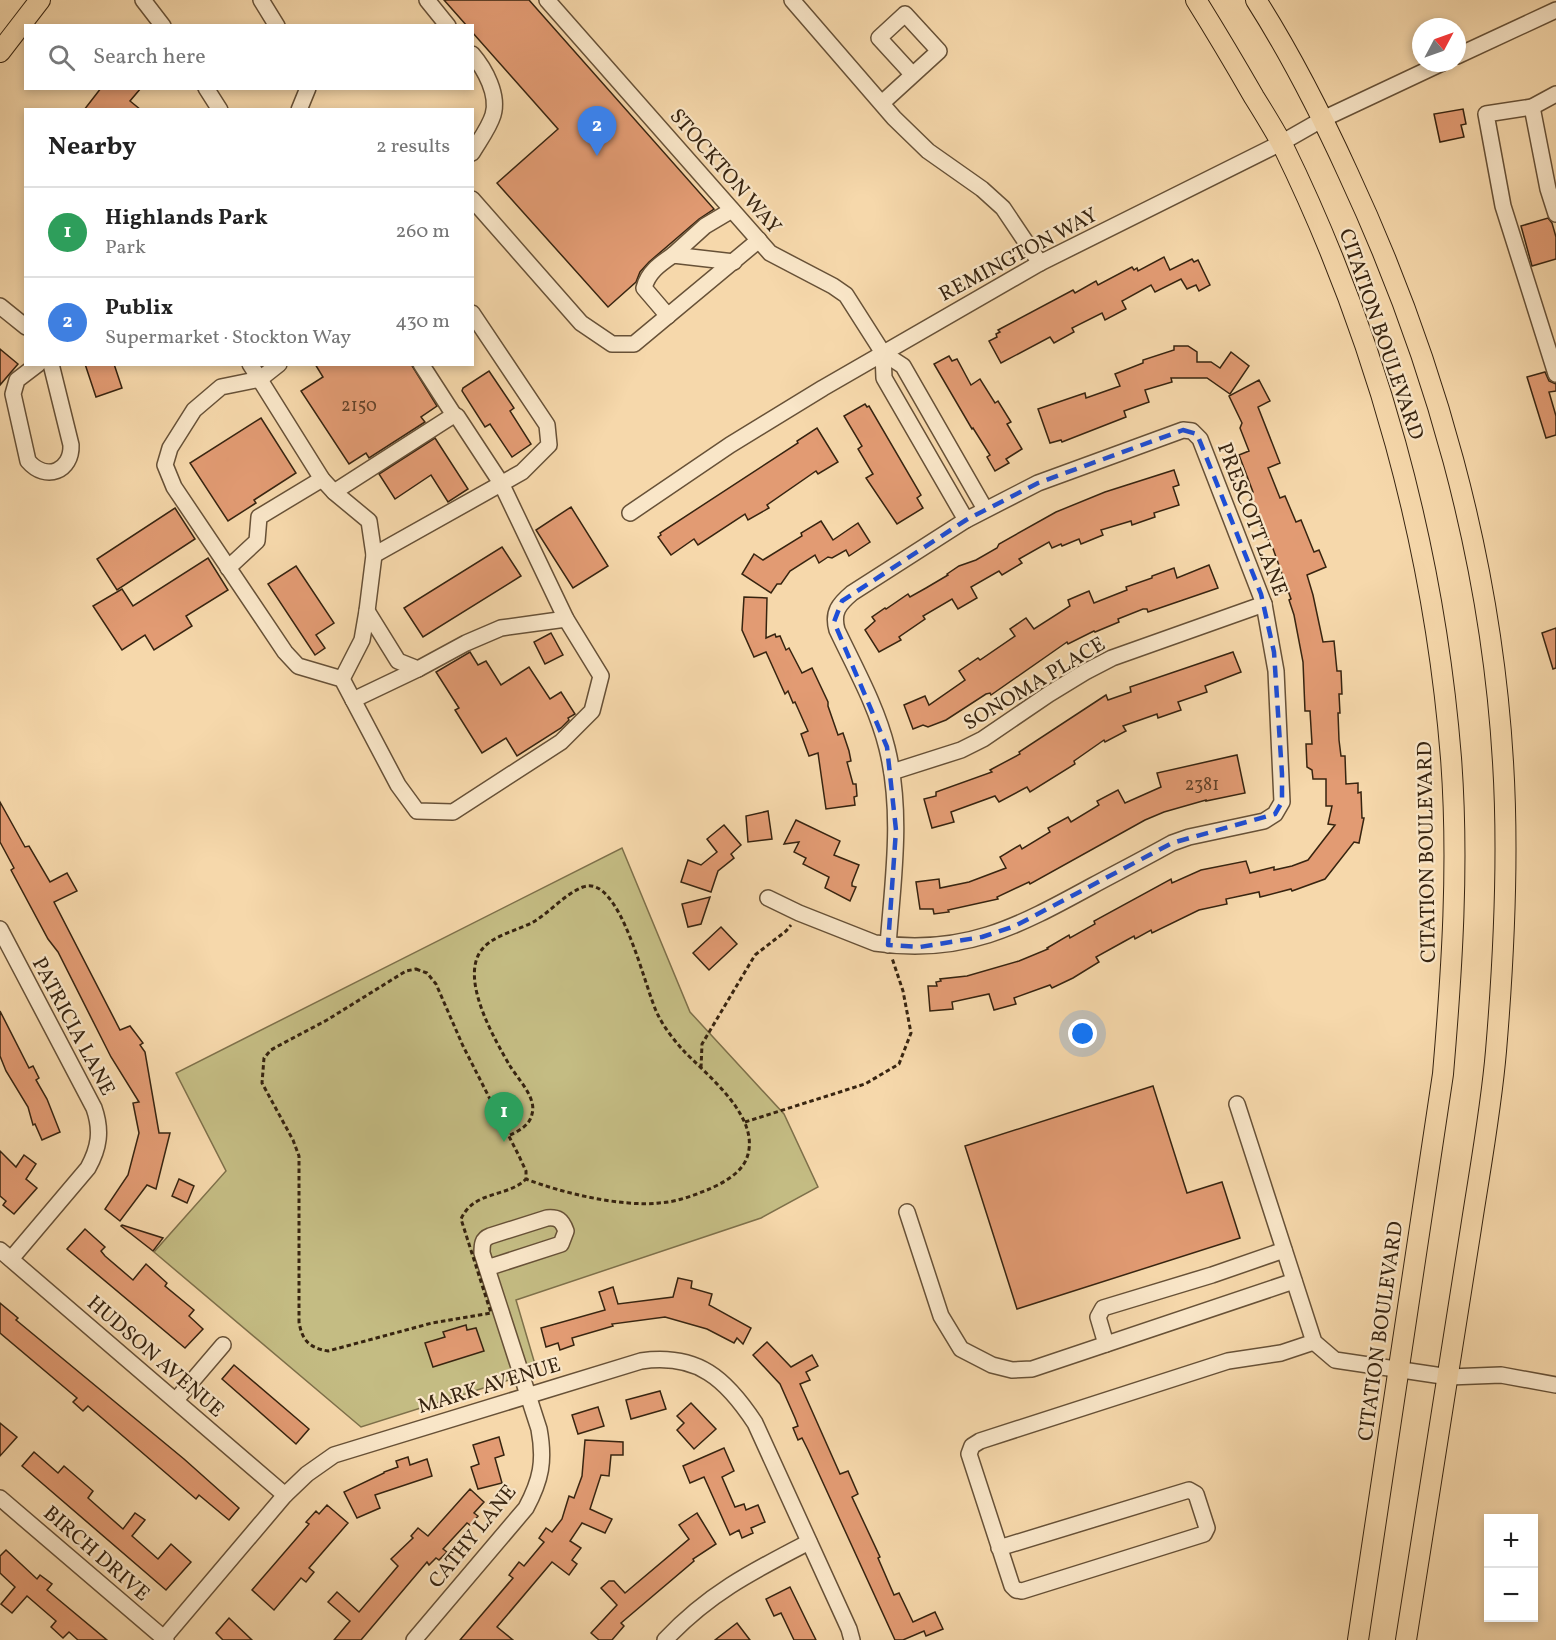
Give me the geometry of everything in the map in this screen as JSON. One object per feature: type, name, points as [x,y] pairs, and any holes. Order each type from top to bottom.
[{"type":"main road","points":[[0,52],[40,0]]},
{"type":"main road","name":"CITATION BOULEVARD","points":[[1196,0],[1281,143],[1314,212],[1386,408],[1425,567],[1437,638],[1450,747],[1454,807],[1454,907],[1443,1074],[1358,1640]]},
{"type":"main road","name":"CITATION BOULEVARD","points":[[1256,0],[1323,119],[1366,211],[1395,282],[1434,395],[1460,486],[1476,554],[1492,644],[1504,765],[1505,851],[1502,970],[1496,1052],[1449,1377],[1406,1640]]},
{"type":"street","points":[[142,0],[161,24]]},
{"type":"street","points":[[261,0],[276,24]]},
{"type":"street","points":[[427,0],[446,24]]},
{"type":"street","name":"STOCKTON WAY","points":[[547,0],[770,253],[846,295],[883,353],[903,366],[985,509]]},
{"type":"street","points":[[792,0],[894,118],[928,151],[982,189],[1003,208],[1040,263]]},
{"type":"street","points":[[1466,52],[1556,10]]},
{"type":"street","points":[[474,56],[493,89],[493,114],[474,149]]},
{"type":"street","name":"REMINGTON WAY","points":[[630,513],[730,445],[883,353],[1040,263],[1281,143],[1323,119],[1423,72]]},
{"type":"street","points":[[882,103],[912,74]]},
{"type":"street","points":[[207,90],[217,108]]},
{"type":"street","points":[[300,108],[307,90]]},
{"type":"street","points":[[1556,94],[1532,107],[1486,114],[1503,206],[1556,374]]},
{"type":"street","points":[[1532,107],[1548,189],[1556,214]]},
{"type":"street","points":[[474,201],[581,323],[612,344],[634,344],[759,240]]},
{"type":"street","points":[[668,316],[644,288],[647,278],[705,226],[732,210]]},
{"type":"street","points":[[673,255],[734,262]]},
{"type":"street","points":[[0,306],[24,325]]},
{"type":"street","points":[[374,555],[522,472],[549,445],[547,425],[474,317]]},
{"type":"street","name":"STOCKTON WAY","points":[[883,353],[884,378],[966,520]]},
{"type":"street","points":[[35,366],[17,380],[13,394],[28,461],[35,469],[43,472],[58,470],[71,456],[71,445],[51,366]]},
{"type":"street","points":[[251,366],[322,480],[369,521],[374,555],[368,610],[362,640],[342,679]]},
{"type":"street","points":[[276,366],[260,379],[221,387],[194,410],[170,448],[165,465],[174,487],[285,652],[298,666],[342,679],[398,785],[417,811],[453,812],[561,742],[592,711],[601,676],[566,619],[501,483],[422,366]]},
{"type":"street","points":[[334,492],[454,415]]},
{"type":"street","name":"PRESCOTT LANE","points":[[768,898],[799,913],[875,943],[888,945],[920,947],[950,944],[993,934],[1036,917],[1172,843],[1189,837],[1264,821],[1275,814],[1282,802],[1276,671],[1264,604],[1200,439],[1192,431],[1183,430],[1053,476],[985,509],[852,593],[836,609],[834,617],[837,630],[887,747],[896,797],[897,830],[888,945]]},
{"type":"street","points":[[228,568],[257,541],[259,517],[322,480]]},
{"type":"street","name":"SONOMA PLACE","points":[[892,772],[961,750],[983,739],[1084,672],[1112,658],[1264,604]]},
{"type":"street","points":[[368,610],[398,661],[418,669]]},
{"type":"street","points":[[353,700],[466,643],[501,628],[566,619]]},
{"type":"street","name":"PATRICIA LANE","points":[[0,929],[94,1108],[100,1131],[95,1155],[88,1168],[5,1255]]},
{"type":"street","points":[[1237,1104],[1314,1342],[1335,1360],[1449,1377],[1501,1375],[1556,1385]]},
{"type":"street","points":[[907,1212],[941,1316],[962,1348],[992,1365],[1012,1370],[1032,1369],[1294,1281]]},
{"type":"street","name":"CATHY LANE","points":[[414,1640],[502,1539],[526,1508],[537,1486],[542,1449],[539,1429],[482,1253],[482,1244],[485,1238],[546,1218],[556,1217],[562,1222],[566,1231],[561,1244],[487,1268]]},
{"type":"street","points":[[1106,1344],[1098,1317],[1103,1308],[1212,1275],[1284,1250]]},
{"type":"street","name":"HUDSON AVENUE","points":[[5,1255],[285,1495]]},
{"type":"street","points":[[999,1548],[1189,1490],[1196,1494],[1208,1528],[1204,1534],[1022,1591],[1016,1590],[1011,1586],[969,1454],[972,1446],[980,1441],[1228,1361],[1281,1353],[1314,1342]]},
{"type":"street","points":[[176,1400],[224,1345]]},
{"type":"street","name":"MARK AVENUE","points":[[164,1639],[285,1495],[307,1474],[334,1455],[641,1361],[656,1359],[690,1364],[709,1372],[724,1383],[738,1398],[756,1423],[852,1640]]},
{"type":"street","name":"BIRCH DRIVE","points":[[0,1498],[164,1639]]},
{"type":"street","points":[[665,1640],[718,1592],[743,1576],[809,1542]]},
{"type":"path","points":[[509,1135],[527,1124],[533,1113],[531,1100],[494,1037],[475,987],[475,965],[480,951],[493,940],[537,920],[576,890],[585,886],[595,886],[607,893],[616,906],[658,1015],[680,1047],[722,1090],[745,1122],[749,1135],[748,1150],[745,1161],[737,1172],[717,1186],[686,1198],[660,1203],[633,1204],[546,1187],[526,1179]]},
{"type":"path","points":[[701,1068],[702,1044],[755,955],[786,931],[799,913]]},
{"type":"path","points":[[745,1122],[865,1084],[899,1064],[911,1033],[903,991],[888,945]]},
{"type":"path","points":[[416,969],[427,973],[436,984],[463,1046],[509,1135],[526,1171],[526,1179],[519,1186],[480,1199],[465,1208],[461,1219],[491,1313],[432,1323],[328,1351],[316,1350],[306,1342],[301,1334],[299,1322],[298,1156],[293,1140],[262,1083],[264,1058],[271,1050],[327,1020],[406,971],[416,969]]},
{"type":"highlighted area","points":[[1183,430],[1197,434],[1261,594],[1274,652],[1282,774],[1282,802],[1275,814],[1172,843],[1015,926],[982,937],[920,947],[888,945],[896,830],[887,747],[834,622],[842,601],[966,520],[1038,483]]},
{"type":"shaded area","points":[[622,848],[690,1012],[784,1114],[818,1187],[761,1218],[516,1300],[537,1371],[361,1427],[154,1252],[226,1171],[176,1073]]},
{"type":"building","points":[[444,0],[529,0],[714,209],[649,262],[640,272],[636,282],[608,307],[497,183],[558,129],[474,34],[474,24],[465,24]]},
{"type":"building","points":[[99,90],[139,90],[130,101],[139,108],[86,108]]},
{"type":"building","points":[[1463,109],[1466,124],[1461,125],[1464,137],[1440,142],[1434,114]]},
{"type":"building","points":[[1548,218],[1556,237],[1556,259],[1532,266],[1521,226]]},
{"type":"building","points":[[1164,257],[1170,270],[1192,259],[1194,262],[1198,260],[1210,285],[1199,291],[1196,285],[1187,289],[1181,279],[1155,292],[1151,285],[1122,301],[1126,309],[1105,320],[1102,313],[1072,328],[1074,332],[1054,343],[1050,337],[1001,363],[989,341],[997,337],[996,334],[1000,332],[998,330],[1073,290],[1075,293],[1096,281],[1098,285],[1132,267],[1134,270],[1137,268],[1138,271]]},
{"type":"building","points":[[1174,346],[1188,346],[1197,352],[1197,362],[1211,362],[1220,368],[1231,352],[1249,366],[1230,394],[1207,378],[1171,378],[1172,382],[1145,390],[1149,402],[1124,411],[1126,417],[1062,442],[1061,440],[1050,443],[1038,409],[1085,393],[1086,398],[1120,386],[1115,374],[1143,363],[1143,360],[1174,350]]},
{"type":"building","points":[[0,349],[18,364],[0,385]]},
{"type":"building","points":[[949,356],[952,361],[957,359],[971,385],[980,379],[995,403],[998,401],[1011,422],[1007,424],[1022,449],[1006,459],[1009,463],[995,471],[987,457],[990,455],[934,364]]},
{"type":"building","points":[[86,366],[115,366],[122,388],[96,397]]},
{"type":"building","points":[[316,366],[412,366],[437,406],[421,417],[425,422],[369,458],[366,453],[349,464],[301,391],[323,377]]},
{"type":"building","points":[[489,371],[514,408],[510,411],[531,444],[512,457],[490,424],[485,427],[462,391],[463,388]]},
{"type":"building","points":[[1545,372],[1549,381],[1556,384],[1556,391],[1549,392],[1556,416],[1556,435],[1546,438],[1527,377]]},
{"type":"building","points":[[1259,380],[1270,401],[1258,407],[1280,463],[1268,468],[1280,498],[1285,496],[1296,522],[1301,520],[1314,552],[1319,550],[1326,567],[1307,575],[1323,642],[1334,641],[1337,671],[1341,671],[1339,740],[1341,756],[1345,756],[1346,784],[1358,783],[1358,793],[1361,792],[1362,818],[1364,818],[1359,843],[1354,842],[1325,879],[1292,891],[1291,889],[1260,897],[1259,892],[1226,899],[1227,904],[1199,910],[1152,933],[1151,930],[1135,939],[1134,936],[1096,957],[1099,962],[1073,978],[1052,988],[1050,985],[1014,998],[1016,1004],[994,1010],[989,994],[952,1002],[953,1009],[930,1011],[928,986],[937,986],[936,982],[941,981],[940,979],[967,976],[1019,961],[1048,949],[1171,879],[1172,883],[1201,870],[1246,861],[1250,873],[1274,867],[1274,870],[1292,866],[1308,860],[1335,825],[1328,824],[1332,806],[1326,806],[1326,779],[1313,779],[1312,770],[1307,767],[1306,744],[1312,744],[1310,711],[1305,711],[1303,662],[1289,600],[1291,599],[1271,543],[1249,493],[1253,492],[1239,455],[1249,451],[1240,428],[1242,423],[1229,396]]},
{"type":"building","points":[[865,404],[869,406],[921,495],[917,498],[923,508],[897,524],[866,478],[873,474],[858,449],[862,446],[844,416]]},
{"type":"building","points":[[261,418],[296,473],[254,500],[256,503],[228,521],[190,463]]},
{"type":"building","points":[[817,428],[838,462],[818,474],[816,471],[767,505],[769,508],[748,520],[745,514],[698,545],[694,539],[671,555],[658,537],[660,533],[798,443],[797,441]]},
{"type":"building","points":[[435,438],[468,489],[448,502],[431,475],[395,499],[379,474]]},
{"type":"building","points":[[1174,470],[1179,485],[1173,487],[1179,505],[1154,513],[1155,517],[1132,525],[1131,521],[1101,530],[1103,535],[1081,544],[1079,539],[1052,548],[1049,542],[1019,559],[1022,563],[1002,575],[999,571],[971,587],[977,598],[958,609],[952,599],[923,616],[925,619],[899,637],[901,640],[879,652],[865,630],[875,621],[872,617],[885,608],[908,594],[910,597],[926,588],[959,566],[976,560],[997,548],[999,544],[1056,512],[1105,492]]},
{"type":"building","points":[[571,507],[608,566],[573,588],[536,530]]},
{"type":"building","points":[[175,508],[195,539],[117,590],[97,559]]},
{"type":"building","points":[[821,521],[833,540],[858,523],[870,542],[849,556],[846,550],[819,563],[815,555],[790,571],[771,593],[742,574],[754,554],[763,560],[802,536],[801,533]]},
{"type":"building","points":[[502,547],[521,576],[423,637],[404,608]]},
{"type":"building","points":[[208,558],[228,590],[186,616],[192,626],[154,650],[145,635],[122,650],[93,606],[122,589],[133,606]]},
{"type":"building","points":[[1209,565],[1218,588],[1148,612],[1147,609],[1143,609],[1118,619],[1119,622],[1068,644],[1067,642],[991,695],[986,694],[946,720],[928,727],[923,725],[913,729],[904,705],[925,696],[929,705],[965,680],[959,671],[978,658],[980,660],[1015,636],[1010,629],[1026,618],[1034,629],[1070,606],[1068,600],[1089,591],[1094,603],[1127,590],[1126,587],[1174,568],[1177,578]]},
{"type":"building","points":[[296,566],[334,623],[316,635],[325,648],[315,655],[268,584]]},
{"type":"building","points":[[744,597],[767,598],[766,638],[775,634],[776,637],[780,636],[786,650],[789,648],[802,673],[812,668],[828,702],[838,735],[843,733],[849,751],[851,761],[847,762],[853,784],[856,784],[855,805],[826,809],[818,753],[809,756],[801,734],[808,731],[795,702],[793,703],[788,691],[785,694],[766,652],[754,657],[742,630]]},
{"type":"building","points":[[1556,628],[1556,668],[1553,669],[1542,633]]},
{"type":"building","points":[[551,633],[563,655],[545,664],[534,642]]},
{"type":"building","points":[[470,652],[478,665],[486,661],[501,685],[529,667],[550,699],[561,692],[575,714],[568,718],[569,720],[561,728],[517,756],[506,738],[482,753],[455,710],[459,708],[436,672]]},
{"type":"building","points":[[1233,652],[1241,672],[1205,686],[1207,692],[1178,702],[1181,710],[1158,718],[1157,714],[1123,726],[1126,731],[1105,742],[1104,740],[1074,761],[1075,764],[1030,792],[1027,787],[999,802],[995,796],[951,812],[954,822],[932,828],[924,799],[936,796],[936,792],[992,772],[990,770],[1020,754],[1019,752],[1106,695],[1108,700],[1131,692],[1130,687]]},
{"type":"building","points":[[1237,755],[1245,793],[1206,800],[1145,820],[1030,884],[1029,882],[997,897],[998,899],[934,914],[933,909],[920,909],[916,882],[939,879],[940,888],[969,882],[1006,868],[1000,857],[1020,845],[1022,849],[1050,832],[1048,828],[1068,817],[1071,822],[1099,805],[1097,801],[1118,790],[1125,803],[1161,787],[1157,773]]},
{"type":"building","points":[[0,802],[25,847],[29,846],[50,882],[67,873],[77,891],[54,902],[120,1030],[130,1026],[143,1043],[140,1045],[145,1052],[159,1133],[170,1133],[156,1189],[147,1185],[120,1221],[105,1209],[128,1175],[139,1133],[133,1103],[139,1102],[111,1057],[58,952],[48,939],[11,870],[14,868],[0,842]]},
{"type":"building","points":[[768,811],[772,839],[748,842],[746,816]]},
{"type":"building","points":[[796,820],[840,841],[834,855],[859,865],[852,883],[852,886],[856,887],[850,901],[825,888],[829,877],[803,864],[806,858],[794,852],[799,842],[784,844]]},
{"type":"building","points":[[724,825],[741,845],[731,854],[734,858],[718,871],[711,892],[681,882],[688,860],[701,865],[717,852],[707,839]]},
{"type":"building","points":[[710,897],[701,924],[688,927],[682,904]]},
{"type":"building","points":[[721,927],[737,944],[709,970],[693,953]]},
{"type":"building","points":[[0,1011],[29,1068],[33,1066],[39,1078],[36,1080],[47,1099],[60,1132],[42,1140],[35,1124],[33,1125],[28,1107],[6,1071],[0,1056]]},
{"type":"building","points":[[1153,1086],[1187,1193],[1222,1182],[1240,1238],[1017,1309],[965,1146]]},
{"type":"building","points":[[0,1151],[16,1167],[24,1155],[36,1164],[26,1179],[37,1188],[14,1214],[3,1205],[6,1201],[0,1196]]},
{"type":"building","points":[[179,1179],[194,1186],[187,1203],[172,1196]]},
{"type":"building","points":[[122,1225],[163,1238],[153,1251]]},
{"type":"building","points":[[85,1229],[105,1247],[101,1251],[105,1256],[133,1280],[146,1264],[167,1283],[165,1286],[194,1310],[189,1316],[203,1329],[185,1348],[67,1249]]},
{"type":"building","points":[[678,1278],[692,1281],[691,1288],[712,1294],[709,1305],[751,1328],[743,1344],[737,1338],[734,1343],[707,1329],[665,1317],[612,1324],[613,1326],[572,1338],[574,1345],[560,1350],[558,1343],[546,1347],[541,1328],[605,1310],[599,1292],[613,1287],[618,1304],[673,1297]]},
{"type":"building","points":[[0,1303],[18,1318],[16,1320],[184,1459],[239,1508],[229,1520],[199,1495],[196,1499],[88,1406],[83,1411],[73,1402],[77,1398],[0,1333]]},
{"type":"building","points":[[466,1325],[467,1330],[476,1328],[484,1351],[433,1367],[425,1343],[445,1337],[443,1332]]},
{"type":"building","points":[[767,1342],[791,1367],[812,1355],[818,1366],[806,1372],[810,1380],[800,1384],[840,1474],[848,1471],[858,1494],[852,1497],[880,1557],[878,1558],[894,1595],[899,1593],[913,1622],[935,1612],[943,1629],[926,1636],[924,1631],[903,1640],[895,1640],[808,1450],[802,1438],[798,1440],[793,1428],[798,1426],[780,1384],[753,1355]]},
{"type":"building","points":[[234,1365],[309,1429],[296,1444],[222,1379]]},
{"type":"building","points":[[660,1391],[666,1409],[631,1419],[626,1400]]},
{"type":"building","points":[[691,1403],[716,1429],[694,1449],[677,1430],[684,1423],[677,1416]]},
{"type":"building","points":[[598,1407],[604,1426],[578,1434],[572,1415]]},
{"type":"building","points":[[0,1423],[17,1437],[0,1456]]},
{"type":"building","points":[[499,1437],[504,1455],[495,1458],[502,1483],[478,1489],[471,1467],[479,1464],[473,1445]]},
{"type":"building","points":[[585,1440],[623,1442],[623,1455],[611,1455],[609,1476],[601,1475],[590,1509],[612,1519],[605,1533],[582,1523],[570,1541],[581,1548],[572,1560],[577,1564],[569,1575],[552,1562],[497,1627],[513,1640],[460,1640],[513,1578],[509,1575],[519,1562],[524,1566],[544,1542],[539,1538],[546,1528],[552,1532],[562,1519],[569,1496],[574,1498],[582,1476]]},
{"type":"building","points":[[724,1448],[734,1471],[722,1477],[735,1507],[744,1504],[746,1510],[758,1505],[765,1522],[751,1528],[753,1533],[742,1538],[739,1530],[730,1535],[704,1477],[690,1483],[683,1466]]},
{"type":"building","points":[[34,1452],[58,1473],[64,1466],[93,1491],[88,1498],[123,1529],[135,1513],[145,1520],[132,1536],[158,1559],[171,1544],[191,1562],[166,1590],[22,1466]]},
{"type":"building","points":[[408,1457],[410,1465],[427,1459],[432,1476],[375,1495],[380,1508],[357,1518],[344,1492],[398,1467],[396,1461]]},
{"type":"building","points":[[470,1489],[484,1502],[474,1513],[478,1516],[470,1525],[467,1523],[443,1549],[447,1552],[439,1560],[436,1558],[429,1565],[427,1562],[361,1640],[334,1640],[350,1621],[328,1602],[337,1592],[359,1612],[398,1566],[391,1559],[413,1538],[411,1536],[418,1528],[428,1536]]},
{"type":"building","points":[[327,1505],[348,1523],[309,1568],[314,1572],[306,1582],[301,1578],[274,1610],[252,1590],[309,1524],[306,1522],[316,1511],[319,1514]]},
{"type":"building","points":[[697,1513],[716,1544],[693,1559],[694,1561],[621,1623],[624,1626],[612,1640],[599,1640],[591,1633],[617,1605],[601,1588],[609,1581],[614,1581],[625,1593],[689,1539],[679,1525]]},
{"type":"building","points":[[6,1550],[37,1579],[40,1575],[52,1584],[47,1590],[107,1640],[78,1640],[69,1632],[63,1638],[51,1627],[56,1621],[27,1596],[12,1613],[1,1604],[15,1587],[0,1573],[0,1556]]},
{"type":"building","points":[[790,1587],[816,1640],[794,1640],[781,1613],[774,1616],[766,1599]]},
{"type":"building","points":[[229,1618],[252,1640],[223,1640],[216,1633]]},
{"type":"building","points":[[737,1623],[750,1640],[715,1640]]},
{"type":"place","name":"Publix","points":[[597,156]]},
{"type":"place","name":"Highlands Park","points":[[504,1142]]}]
